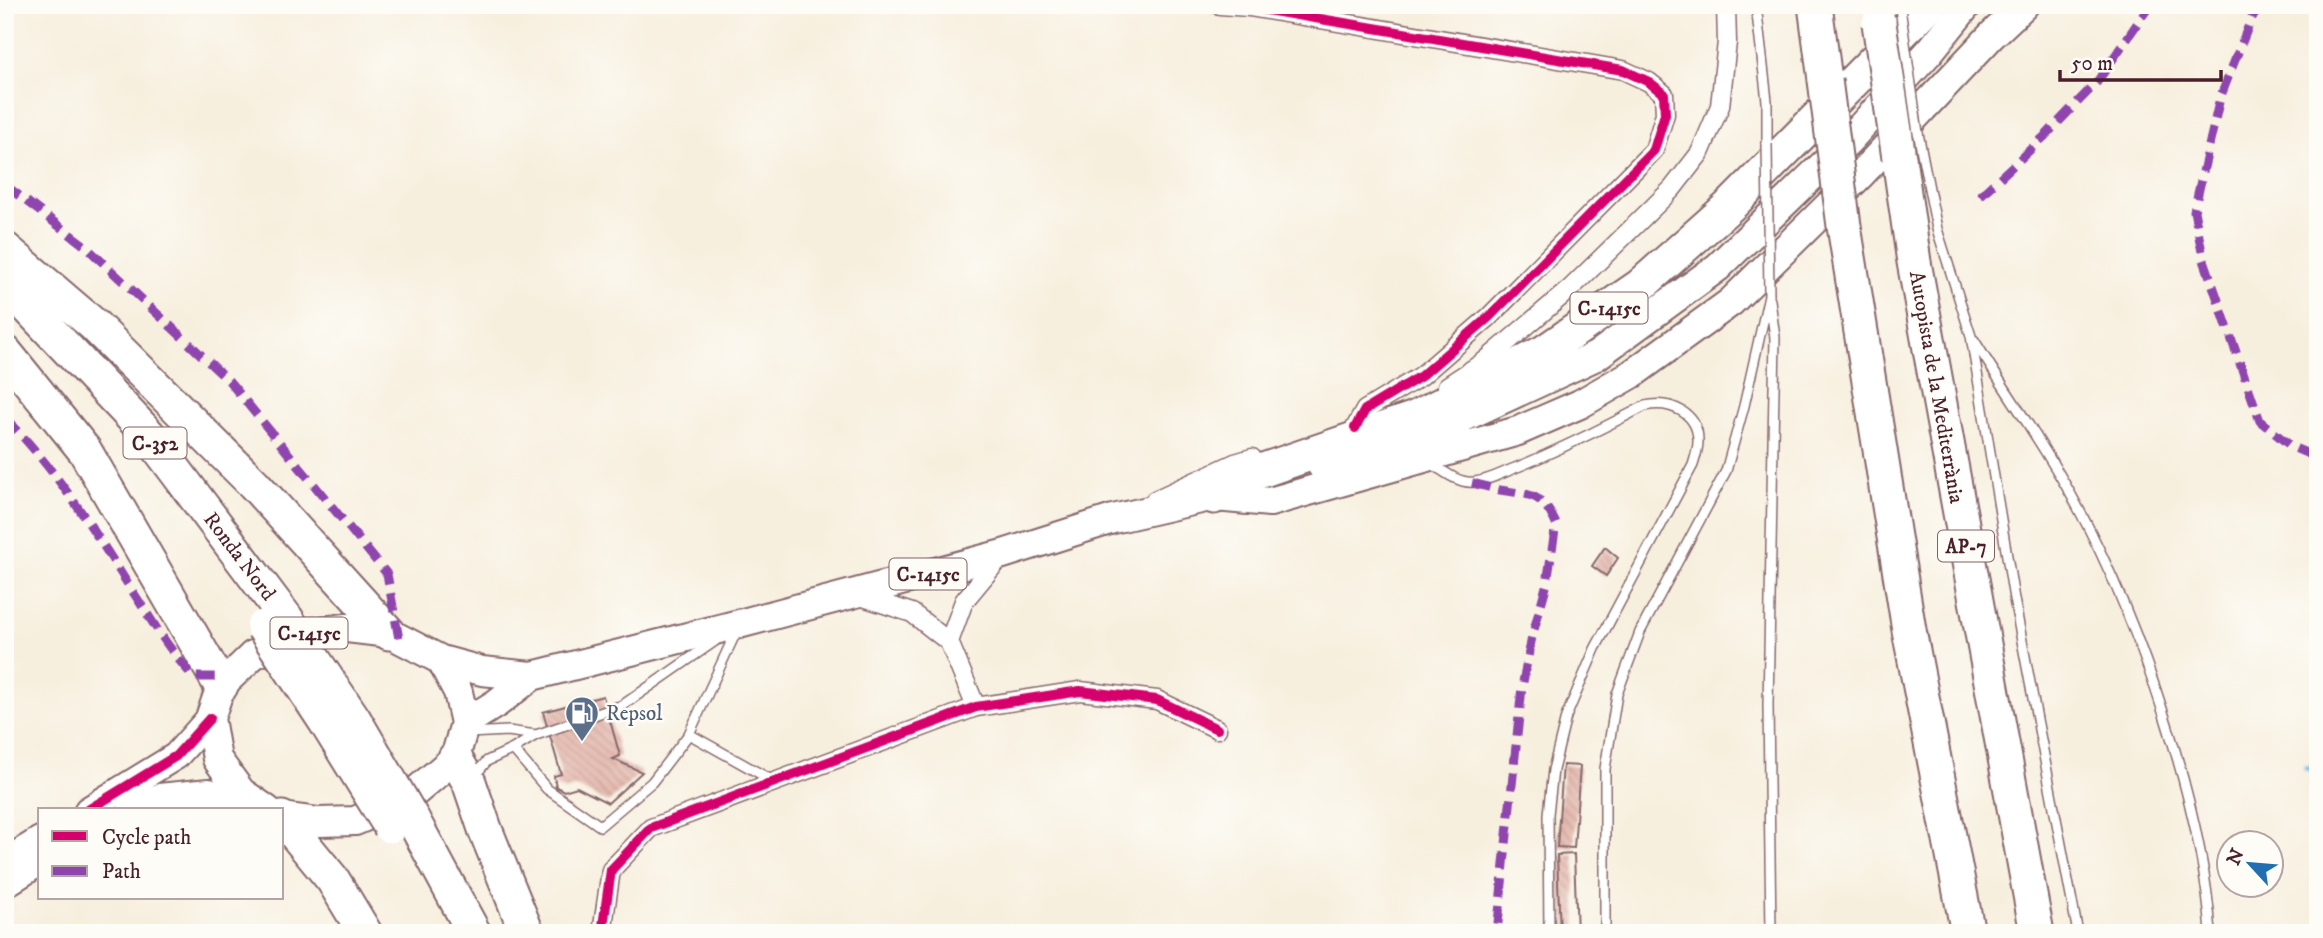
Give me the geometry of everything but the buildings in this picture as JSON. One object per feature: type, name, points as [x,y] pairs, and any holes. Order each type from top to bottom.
[{"type":"highway","points":[[1815,5],[1844,226],[1909,630],[1968,933]]},
{"type":"highway","name":"Autopista de la Mediterrània","points":[[1897,9],[1914,262],[2037,933]]},
{"type":"highway","name":"C-1415c","points":[[1214,497],[1243,477],[1415,418],[1544,352],[1640,286],[1733,203],[1897,9]]},
{"type":"highway","points":[[5,249],[94,325],[254,484],[389,633]]},
{"type":"highway","name":"Ronda Nord","points":[[5,283],[148,434],[275,622]]},
{"type":"highway","name":"Ronda Nord","points":[[5,311],[60,368],[128,446],[210,552],[275,622],[354,719],[449,933]]},
{"type":"highway","points":[[5,352],[85,451],[221,686]]},
{"type":"highway","points":[[463,749],[485,829],[527,933]]},
{"type":"highway","name":"Ronda Nord","points":[[402,823],[474,933]]},
{"type":"highway","points":[[284,826],[333,880],[365,933]]},
{"type":"main road","name":"C-1415c","points":[[265,808],[241,792],[217,759],[210,718],[221,686],[253,655],[304,633],[347,628],[389,633],[441,660],[482,671],[532,676],[1003,554],[1113,519],[1214,497],[1423,436],[1596,356],[1718,267],[1847,141],[1930,51],[1968,5]]},
{"type":"main road","name":"C-1415c","points":[[1930,51],[1986,5]]},
{"type":"main road","name":"C-1415c","points":[[1214,497],[1270,502],[1518,431],[1580,404],[1632,374],[1731,302],[1861,174],[1992,35],[2024,5]]},
{"type":"main road","points":[[441,660],[458,692],[463,749]]},
{"type":"main road","name":"C-1415c","points":[[284,815],[319,822],[355,821],[407,799],[463,749],[497,703],[532,676]]},
{"type":"street","points":[[1220,5],[1249,7],[1623,69],[1649,82],[1664,94],[1665,114],[1654,150],[1489,317],[1421,376],[1365,410],[1355,428]]},
{"type":"street","points":[[1113,519],[1236,463],[1383,419],[1423,401],[1485,361],[1571,288],[1672,189],[1700,153],[1720,106],[1727,42],[1726,5]]},
{"type":"street","points":[[949,642],[964,601],[1003,554]]},
{"type":"street","points":[[853,593],[912,613],[949,642],[976,707]]},
{"type":"street","points":[[602,933],[611,870],[651,828],[976,707],[1080,691],[1157,700],[1217,729]]},
{"type":"street","name":"C-1415c","points":[[91,808],[176,756],[210,718]]},
{"type":"street","name":"C-1415c","points":[[135,808],[159,797],[209,792],[257,808]]},
{"type":"street","points":[[5,862],[38,841]]},
{"type":"street","points":[[5,884],[38,863]]},
{"type":"lane","points":[[1756,5],[1767,101],[1769,295],[1775,338],[1768,705],[1772,933]]},
{"type":"lane","points":[[1908,145],[1971,336],[2014,599],[2078,933]]},
{"type":"lane","points":[[1605,933],[1605,769],[1617,694],[1640,632],[1726,471],[1769,295]]},
{"type":"lane","points":[[1971,336],[2074,499],[2113,574],[2150,670],[2183,775],[2208,893],[2211,933]]},
{"type":"lane","points":[[1424,458],[1455,478],[1472,483],[1549,454],[1655,403],[1675,406],[1689,418],[1695,428],[1698,442],[1693,465],[1595,649],[1566,718],[1553,770],[1548,814],[1549,933]]},
{"type":"lane","points":[[513,749],[547,789],[600,826],[652,782],[689,734],[739,624]]},
{"type":"lane","points":[[463,749],[487,761],[536,735],[623,705],[739,624]]},
{"type":"lane","points":[[463,749],[508,731],[536,735]]},
{"type":"lane","points":[[689,734],[776,783]]},
{"type":"waterway","points":[[2307,768],[2318,769]]},
{"type":"marked path","points":[[1980,196],[2045,136],[2097,82],[2150,5]]},
{"type":"marked path","points":[[2264,5],[2252,17],[2220,98],[2194,211],[2203,257],[2260,421],[2292,447],[2318,458]]},
{"type":"marked path","points":[[5,185],[84,245],[229,381],[387,574],[399,639]]},
{"type":"marked path","points":[[5,418],[72,498],[176,656],[194,677],[216,677]]},
{"type":"marked path","points":[[1472,483],[1534,497],[1545,506],[1556,524],[1547,583],[1522,687],[1497,933]]},
{"type":"cycle path","points":[[1220,5],[1249,7],[1623,70],[1649,82],[1664,94],[1665,114],[1654,150],[1489,317],[1421,376],[1365,410],[1355,428]]},
{"type":"cycle path","points":[[602,933],[611,870],[651,828],[976,707],[1080,691],[1157,700],[1217,729]]},
{"type":"cycle path","points":[[91,808],[176,756],[210,718]]},
{"type":"place","name":"Repsol","points":[[582,743]]}]
